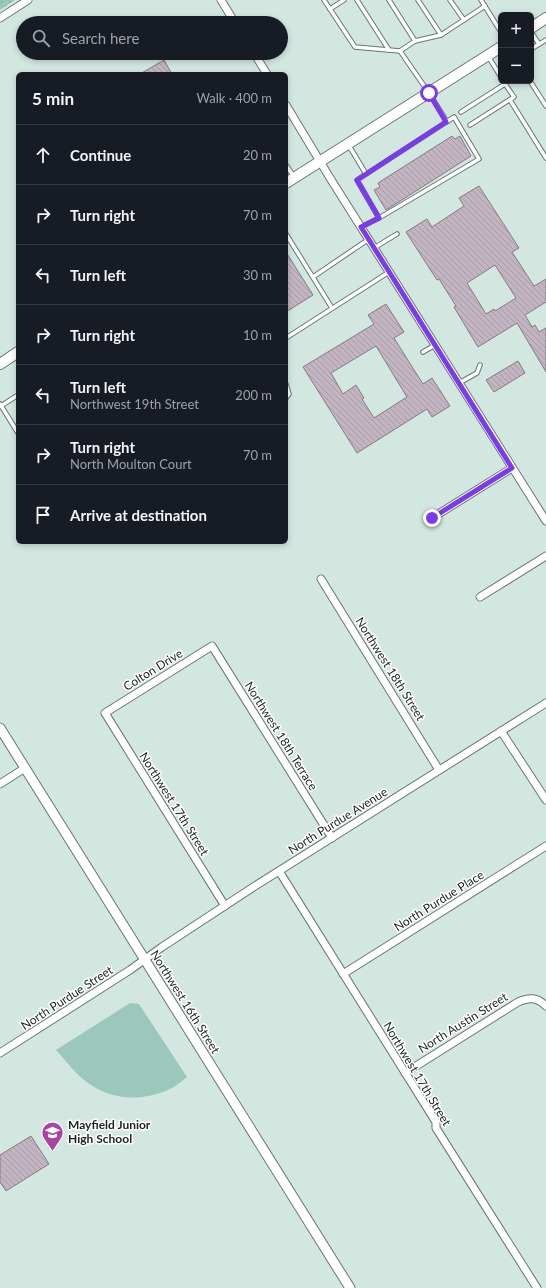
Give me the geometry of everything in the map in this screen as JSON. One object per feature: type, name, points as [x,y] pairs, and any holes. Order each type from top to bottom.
[{"type":"main road","points":[[534,26],[545,20]]},
{"type":"main road","points":[[290,181],[499,48]]},
{"type":"main road","points":[[0,364],[16,353]]},
{"type":"street","points":[[0,18],[28,0]]},
{"type":"street","points":[[221,0],[231,16]]},
{"type":"street","points":[[258,60],[266,72]]},
{"type":"street","points":[[288,108],[320,162],[546,521]]},
{"type":"street","points":[[432,518],[512,468]]},
{"type":"street","points":[[480,597],[546,556]]},
{"type":"street","name":"Northwest 18th Street","points":[[321,580],[440,770]]},
{"type":"street","name":"Colton Drive","points":[[105,713],[212,646]]},
{"type":"street","name":"Northwest 18th Terrace","points":[[212,646],[332,838]]},
{"type":"street","name":"North Purdue Avenue","points":[[144,960],[162,946],[279,871],[546,703]]},
{"type":"street","name":"Northwest 17th Street","points":[[105,713],[225,906]]},
{"type":"street","name":"Northwest 16th Street","points":[[0,728],[350,1288]]},
{"type":"street","points":[[501,731],[546,800]]},
{"type":"street","points":[[0,784],[26,768]]},
{"type":"street","name":"North Purdue Place","points":[[343,974],[546,846]]},
{"type":"street","name":"Northwest 17th Street","points":[[279,871],[436,1122],[436,1128],[537,1288]]},
{"type":"street","name":"North Purdue Street","points":[[0,1053],[144,960]]},
{"type":"street","name":"North Austin Street","points":[[405,1073],[518,1002],[529,998],[535,998],[546,1006]]},
{"type":"lane","points":[[324,0],[355,47],[400,51],[415,41],[441,36],[485,6]]},
{"type":"lane","points":[[330,9],[344,0]]},
{"type":"lane","points":[[357,0],[389,50]]},
{"type":"lane","points":[[388,0],[415,41]]},
{"type":"lane","points":[[418,0],[441,36]]},
{"type":"lane","points":[[450,0],[464,20]]},
{"type":"lane","points":[[481,0],[498,27]]},
{"type":"lane","points":[[534,36],[539,44]]},
{"type":"lane","points":[[533,48],[546,40]]},
{"type":"lane","points":[[400,51],[429,93],[446,122]]},
{"type":"lane","points":[[487,56],[498,72]]},
{"type":"lane","points":[[461,112],[501,84]]},
{"type":"lane","points":[[470,125],[514,97],[505,84]]},
{"type":"lane","points":[[532,84],[546,106]]},
{"type":"lane","points":[[510,100],[546,158]]},
{"type":"lane","points":[[361,227],[379,218],[479,159],[454,117],[357,180],[379,218]]},
{"type":"lane","points":[[348,144],[366,174]]},
{"type":"lane","points":[[374,248],[397,234]]},
{"type":"lane","points":[[288,237],[332,308]]},
{"type":"lane","points":[[313,277],[369,239]]},
{"type":"lane","points":[[288,337],[389,272]]},
{"type":"lane","points":[[423,352],[435,344]]},
{"type":"lane","points":[[459,383],[477,373],[480,365]]},
{"type":"lane","points":[[16,396],[0,405],[16,430]]},
{"type":"green space","points":[[0,0],[15,0],[0,10]]},
{"type":"green space","points":[[130,1003],[139,1004],[187,1077],[170,1089],[150,1096],[130,1098],[110,1094],[100,1090],[91,1085],[72,1069],[56,1050]]},
{"type":"building","points":[[164,60],[171,72],[143,72]]},
{"type":"building","points":[[452,136],[455,139],[460,136],[471,156],[386,210],[374,190],[380,187],[378,183]]},
{"type":"building","points":[[479,186],[519,248],[512,252],[534,286],[546,279],[546,302],[525,315],[532,327],[535,325],[539,332],[546,328],[546,372],[517,323],[478,347],[454,307],[456,306],[406,232],[427,219],[432,227],[464,206],[459,198]],"holes":[[[495,265],[516,298],[495,311],[494,309],[486,314],[467,283]]]},
{"type":"building","points":[[288,255],[313,295],[288,311]]},
{"type":"building","points":[[386,304],[404,332],[394,338],[409,362],[423,384],[432,378],[450,406],[432,417],[427,409],[357,453],[303,367],[374,324],[368,315]],"holes":[[[376,346],[407,397],[374,418],[362,399],[364,398],[356,385],[343,394],[331,373]]]},
{"type":"building","points":[[518,361],[525,373],[494,392],[486,380]]},
{"type":"building","points":[[31,1136],[49,1164],[6,1191],[0,1182],[0,1155]]},
{"type":"place","name":"Mayfield Junior High School","points":[[52,1152]]},
{"type":"route","points":[[429,93],[446,122],[357,180],[379,218],[361,227],[512,468],[432,518]]}]
